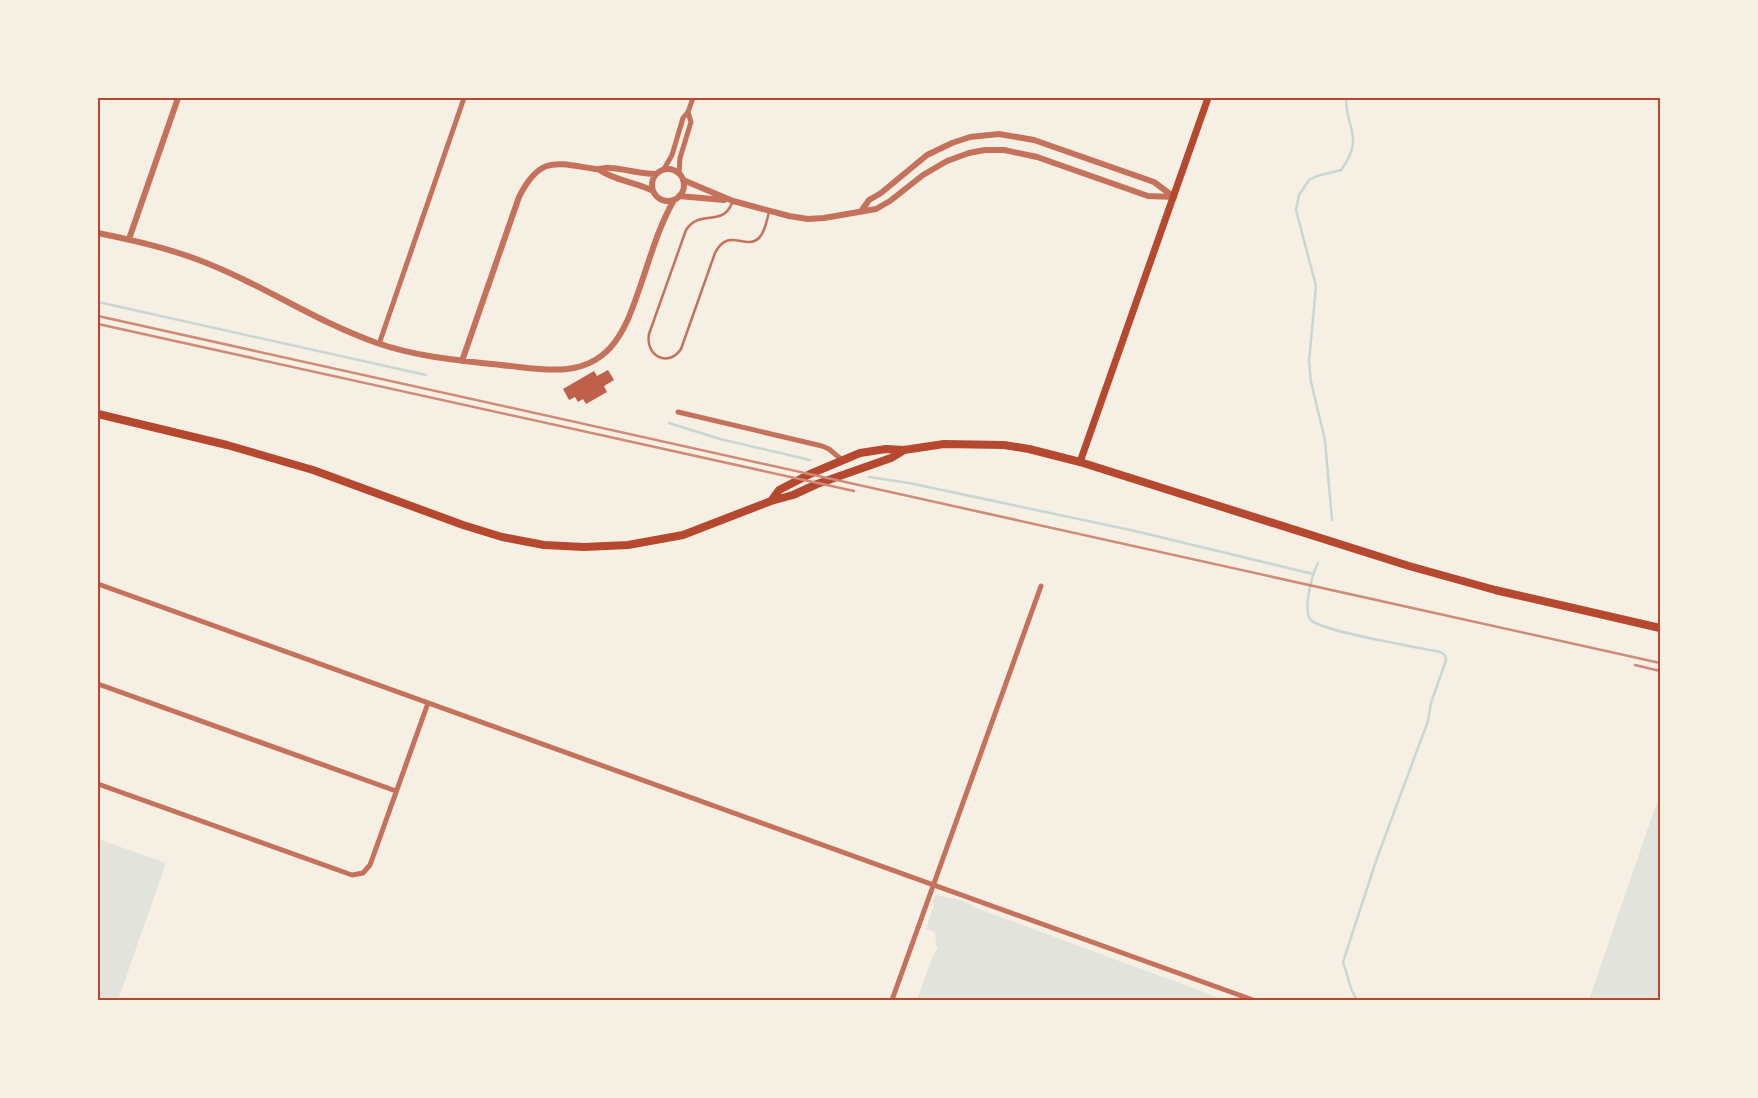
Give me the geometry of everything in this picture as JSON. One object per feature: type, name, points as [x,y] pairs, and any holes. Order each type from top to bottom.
[{"type":"main road","points":[[1080,462],[1208,98]]},
{"type":"main road","points":[[98,414],[227,445],[312,470],[502,538],[544,545],[584,548],[619,545],[682,535],[890,458],[904,450]]},
{"type":"main road","points":[[771,501],[779,490],[801,478],[860,454],[886,449],[904,450],[944,444],[1029,448],[1080,462],[1409,566],[1495,590],[1660,628]]},
{"type":"street","points":[[129,239],[178,98]]},
{"type":"street","points":[[379,344],[464,98]]},
{"type":"street","points":[[664,170],[672,155],[683,118],[688,112],[693,98]]},
{"type":"street","points":[[98,232],[165,248],[211,265],[346,331],[379,344],[415,353],[462,361],[555,371],[576,368],[594,361],[609,348],[624,327],[632,310],[663,219],[682,191],[680,158],[691,122],[688,112]]},
{"type":"street","points":[[862,210],[869,200],[881,193],[928,155],[952,143],[970,137],[999,134],[1034,140],[1154,182],[1174,197]]},
{"type":"street","points":[[462,361],[519,197],[527,181],[538,170],[549,164],[569,164],[598,169],[609,168],[640,174],[656,174],[664,170],[672,170],[681,177],[733,200],[808,219],[876,209],[890,201],[923,175],[947,161],[969,153],[986,150],[1020,152],[1148,196],[1174,197]]},
{"type":"street","points":[[598,169],[607,176],[645,186],[664,200],[676,198],[733,200]]},
{"type":"street","points":[[653,191],[652,182],[656,174]]},
{"type":"street","points":[[678,412],[822,446],[842,460]]},
{"type":"street","points":[[98,584],[1253,1000]]},
{"type":"street","points":[[892,1000],[1041,586]]},
{"type":"street","points":[[98,684],[396,791]]},
{"type":"street","points":[[98,784],[352,875],[363,873],[370,865],[428,703]]},
{"type":"lane","points":[[733,200],[729,211],[725,214],[698,219],[691,223],[686,230],[649,334],[648,346],[656,355],[667,359],[672,358],[681,349],[715,253],[720,244],[731,240],[756,240],[763,232],[770,210]]},
{"type":"shaded area","points":[[1660,793],[1660,1000],[1589,1000]]},
{"type":"shaded area","points":[[98,839],[166,863],[118,1000],[98,1000]]},
{"type":"shaded area","points":[[936,895],[966,902],[976,908],[1225,1000],[917,1000],[934,953],[938,948],[935,932],[926,929],[934,905],[932,901]]},
{"type":"building","points":[[608,370],[614,380],[604,386],[607,392],[586,404],[583,399],[578,402],[575,397],[569,400],[563,389],[594,371],[597,376]]},
{"type":"waterway","points":[[1332,520],[1325,440],[1311,382],[1309,361],[1316,286],[1296,210],[1299,195],[1309,180],[1341,170],[1348,159],[1353,141],[1346,98]]},
{"type":"waterway","points":[[98,302],[426,375]]},
{"type":"waterway","points":[[669,423],[720,439],[810,460]]},
{"type":"waterway","points":[[869,477],[909,483],[1135,531],[1313,574]]},
{"type":"waterway","points":[[1318,563],[1313,575],[1308,599],[1307,607],[1310,619],[1317,624],[1349,634],[1440,652],[1445,655],[1446,660],[1431,703],[1428,721],[1377,858],[1343,962],[1352,991],[1357,1000]]},
{"type":"railway","points":[[98,316],[1660,663]]},
{"type":"railway","points":[[98,324],[854,491]]},
{"type":"railway","points":[[1635,665],[1660,671]]}]
